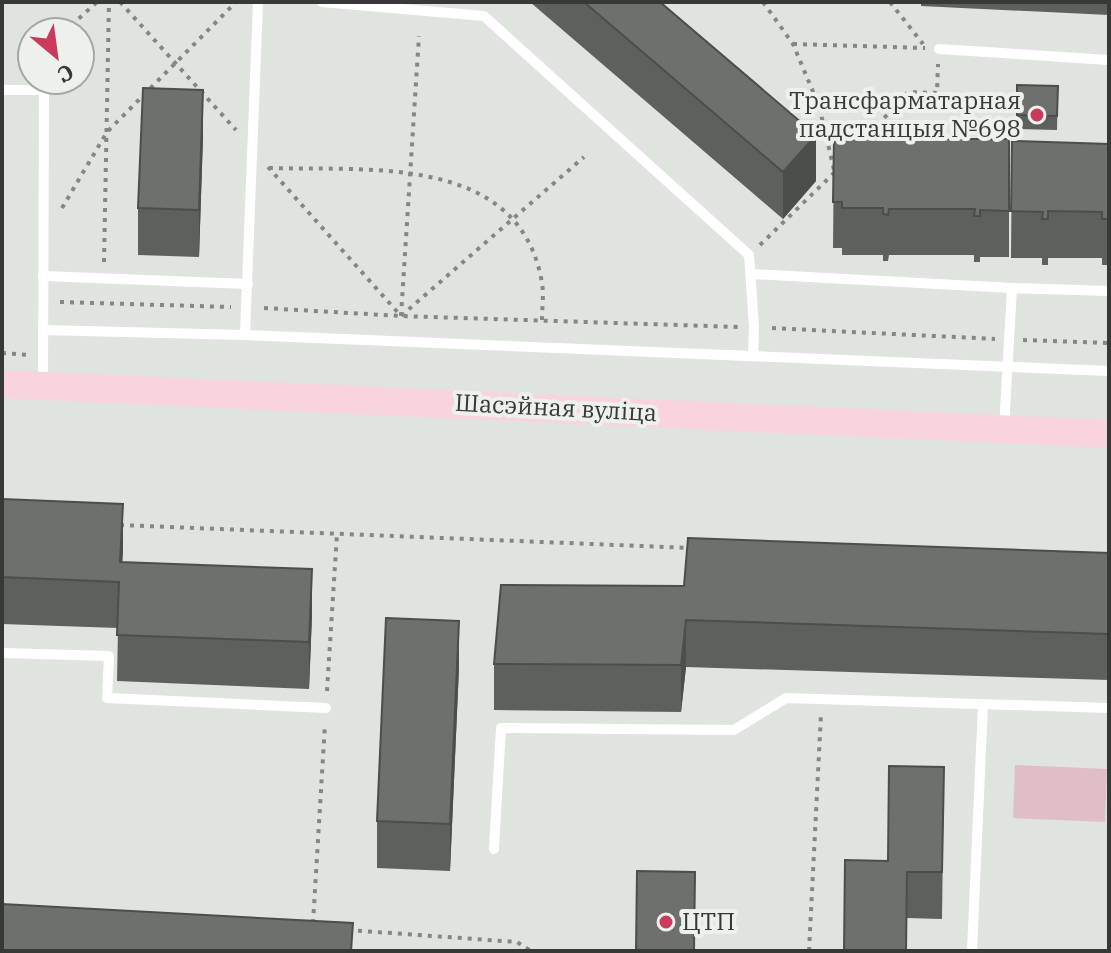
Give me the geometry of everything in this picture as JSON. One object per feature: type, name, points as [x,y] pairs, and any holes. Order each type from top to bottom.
[{"type":"main road","name":"Шасэйная вуліца","points":[[2,384],[1109,434]]},
{"type":"lane","points":[[245,335],[258,2]]},
{"type":"lane","points":[[322,2],[484,16],[749,255],[753,356]]},
{"type":"lane","points":[[939,49],[1109,60]]},
{"type":"lane","points":[[2,90],[44,90],[43,385]]},
{"type":"lane","points":[[751,274],[1109,291]]},
{"type":"lane","points":[[43,276],[248,284]]},
{"type":"lane","points":[[1004,429],[1012,288]]},
{"type":"lane","points":[[43,330],[245,335],[1109,371]]},
{"type":"lane","points":[[2,653],[109,656],[107,698],[326,708]]},
{"type":"lane","points":[[494,849],[501,728],[734,730],[786,698],[1109,708]]},
{"type":"lane","points":[[972,951],[983,705]]},
{"type":"path","points":[[82,16],[97,2]]},
{"type":"path","points":[[103,304],[109,2]]},
{"type":"path","points":[[120,2],[401,316]]},
{"type":"path","points":[[58,215],[107,132],[236,2]]},
{"type":"path","points":[[763,2],[793,44],[819,106],[833,174]]},
{"type":"path","points":[[793,44],[928,48],[890,2]]},
{"type":"path","points":[[401,316],[419,36]]},
{"type":"path","points":[[855,150],[908,92],[937,93],[939,49]]},
{"type":"path","points":[[401,316],[584,157]]},
{"type":"path","points":[[749,255],[844,162]]},
{"type":"path","points":[[269,168],[411,172],[449,180],[485,195],[513,219],[533,250],[543,285],[542,321]]},
{"type":"path","points":[[833,174],[849,174]]},
{"type":"path","points":[[58,276],[58,302],[1109,343]]},
{"type":"path","points":[[114,525],[699,548]]},
{"type":"path","points":[[313,928],[337,534]]},
{"type":"path","points":[[809,951],[822,700]]},
{"type":"path","points":[[344,930],[517,942],[531,951]]},
{"type":"shaded area","points":[[1015,765],[1107,769],[1105,822],[1013,818]]},
{"type":"building","points":[[584,2],[660,2],[816,135],[783,172]]},
{"type":"building","points":[[1017,85],[1058,86],[1057,116],[1017,115]]},
{"type":"building","points":[[143,88],[203,90],[199,210],[138,208]]},
{"type":"building","points":[[834,139],[1009,139],[1009,211],[980,210],[980,216],[974,216],[975,209],[889,209],[888,215],[883,214],[883,208],[842,208],[842,202],[833,202]]},
{"type":"building","points":[[1012,141],[1109,144],[1109,219],[1102,219],[1102,212],[1048,211],[1048,219],[1042,219],[1043,212],[1011,211]]},
{"type":"building","points":[[2,499],[123,504],[120,562],[312,569],[309,642],[117,635],[119,582],[2,577]]},
{"type":"building","points":[[688,538],[1109,553],[1109,634],[686,620],[681,665],[494,664],[501,585],[684,586]]},
{"type":"building","points":[[386,618],[459,621],[450,824],[377,821]]},
{"type":"building","points":[[889,766],[944,767],[942,872],[907,872],[906,951],[844,951],[845,860],[888,861]]},
{"type":"building","name":"ЦТП","points":[[637,871],[695,872],[694,951],[636,951]]},
{"type":"building","points":[[2,904],[353,923],[351,951],[2,951]]},
{"type":"place","name":"Трансфарматарная падстанцыя №698","points":[[1037,115]]},
{"type":"place","name":"ЦТП","points":[[666,922]]}]
